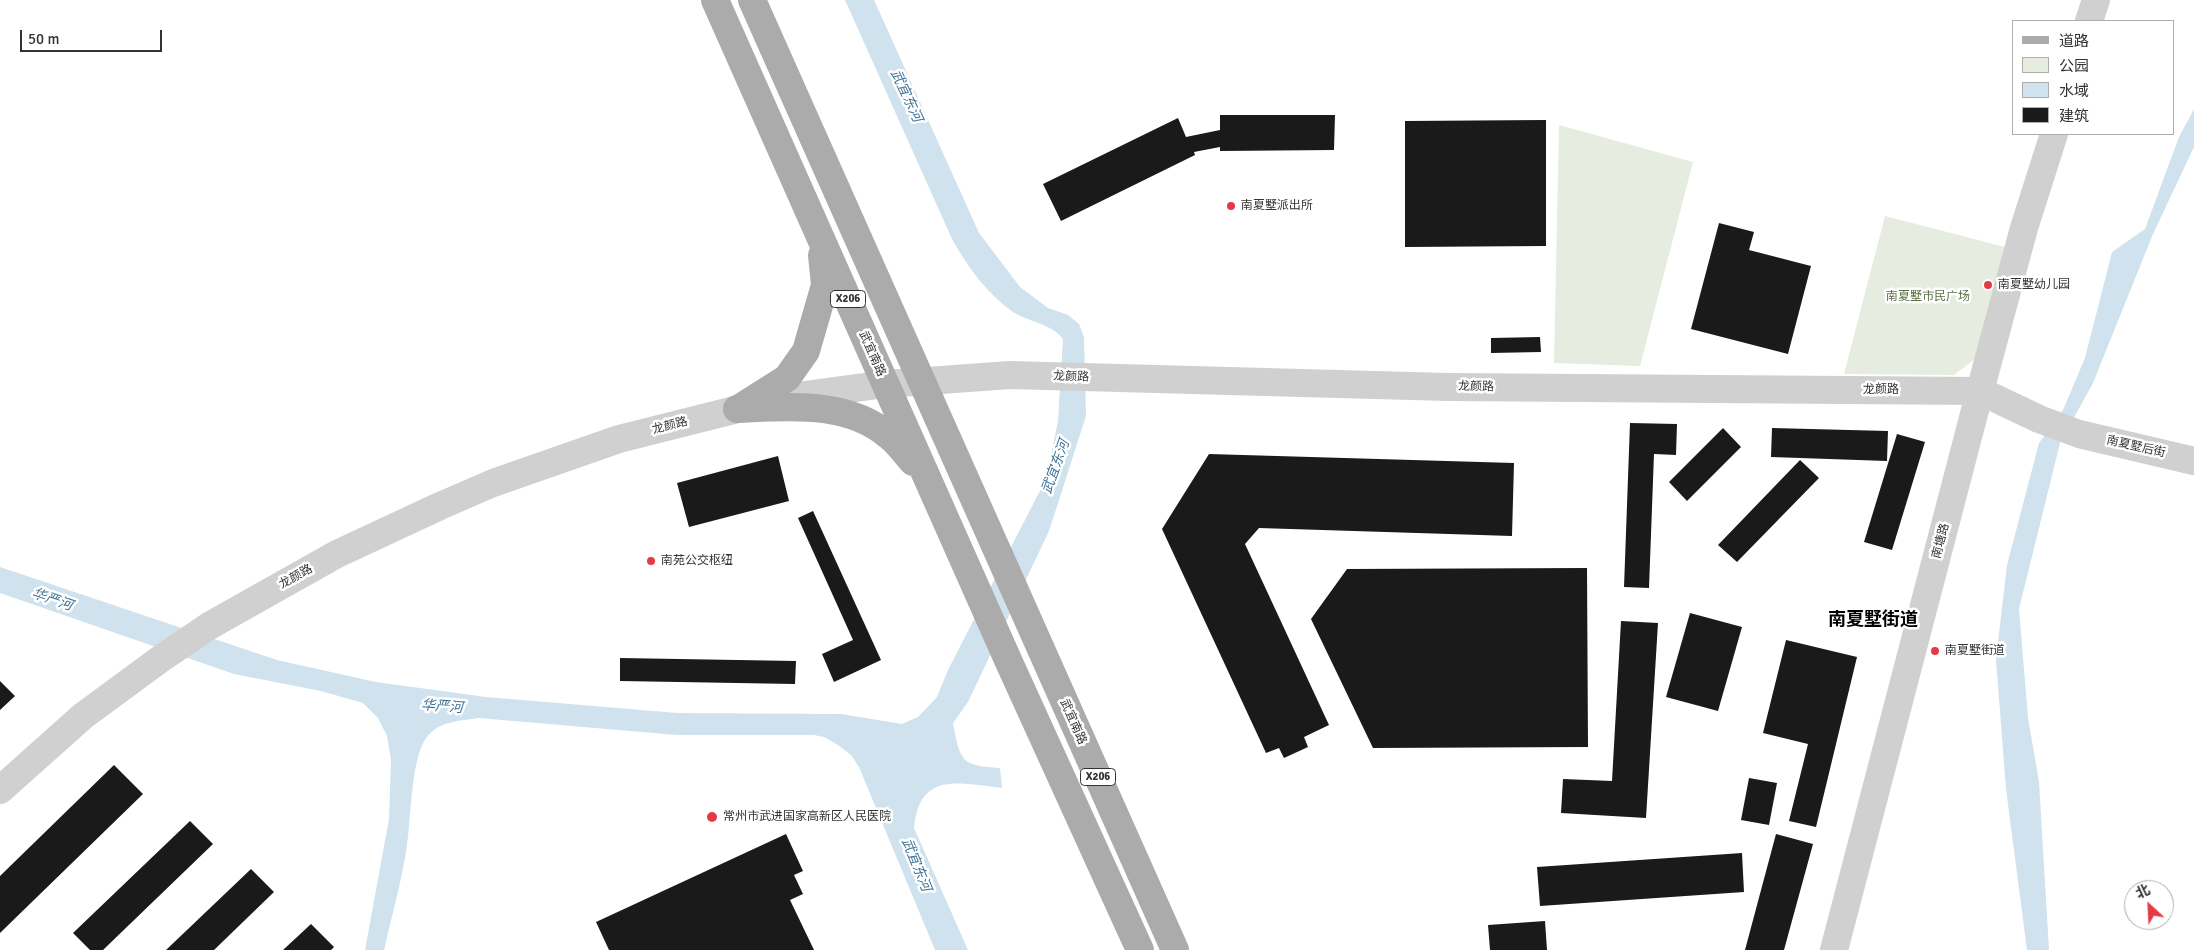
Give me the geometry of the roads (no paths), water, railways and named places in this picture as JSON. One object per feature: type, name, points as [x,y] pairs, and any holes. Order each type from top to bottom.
[{"type":"main road","name":"武宜南路","points":[[716,0],[1008,660],[1140,950]]},
{"type":"main road","name":"X206","points":[[752,0],[921,381]]},
{"type":"main road","points":[[737,409],[787,378],[806,352],[825,285],[819,234]]},
{"type":"main road","name":"武宜南路","points":[[921,381],[1174,950]]},
{"type":"main road","points":[[737,409],[806,406],[854,415],[889,435],[927,478]]},
{"type":"street","points":[[2089,20],[2096,0]]},
{"type":"street","name":"南塘路","points":[[1834,950],[1980,391],[2024,228],[2054,135]]},
{"type":"street","name":"龙颜路","points":[[0,790],[83,716],[158,660],[210,626],[337,554],[485,487],[619,439],[782,398],[886,384],[1010,375],[1462,387],[1980,391]]},
{"type":"street","name":"南夏墅后街","points":[[1980,391],[2039,419],[2079,434],[2194,461]]},
{"type":"water","points":[[845,0],[874,0],[979,233],[1020,287],[1048,308],[1068,315],[1079,324],[1084,337],[1086,416],[1049,531],[968,702],[953,723],[961,754],[970,763],[978,766],[1000,768],[1002,788],[957,783],[944,785],[933,789],[924,797],[917,810],[914,828],[968,950],[935,950],[859,767],[851,755],[824,737],[814,735],[677,735],[479,718],[444,725],[432,732],[422,746],[412,788],[405,858],[384,950],[365,950],[389,819],[391,760],[387,736],[378,718],[363,703],[321,691],[234,674],[0,593],[0,567],[277,660],[376,682],[486,697],[677,713],[841,714],[902,724],[918,717],[937,697],[948,670],[1046,479],[1058,421],[1063,339],[1053,330],[1013,312],[1004,305],[978,279],[964,259],[952,239]]},
{"type":"water","points":[[2194,109],[2194,147],[2153,234],[2093,383],[2060,443],[2019,609],[2028,718],[2039,782],[2049,950],[2027,950],[2006,789],[1996,660],[2007,565],[2039,443],[2063,410],[2085,358],[2112,252],[2145,229],[2179,137]]},
{"type":"place","name":"南夏墅派出所","points":[[1231,206]]},
{"type":"place","name":"南夏墅幼儿园","points":[[1988,285]]},
{"type":"place","name":"南苑公交枢纽","points":[[651,561]]},
{"type":"place","name":"南夏墅街道","points":[[1935,651]]},
{"type":"place","name":"常州市武进国家高新区人民医院","points":[[712,817]]},
{"type":"district","name":"南夏墅街道","points":[[1873,620]]},
{"type":"water label","name":"武宜东河","points":[[906,96]]},
{"type":"water label","name":"武宜东河","points":[[1056,467]]},
{"type":"water label","name":"华严河","points":[[52,600]]},
{"type":"water label","name":"华严河","points":[[442,707]]},
{"type":"water label","name":"武宜东河","points":[[916,865]]},
{"type":"park label","name":"南夏墅市民广场","points":[[1928,297]]}]
